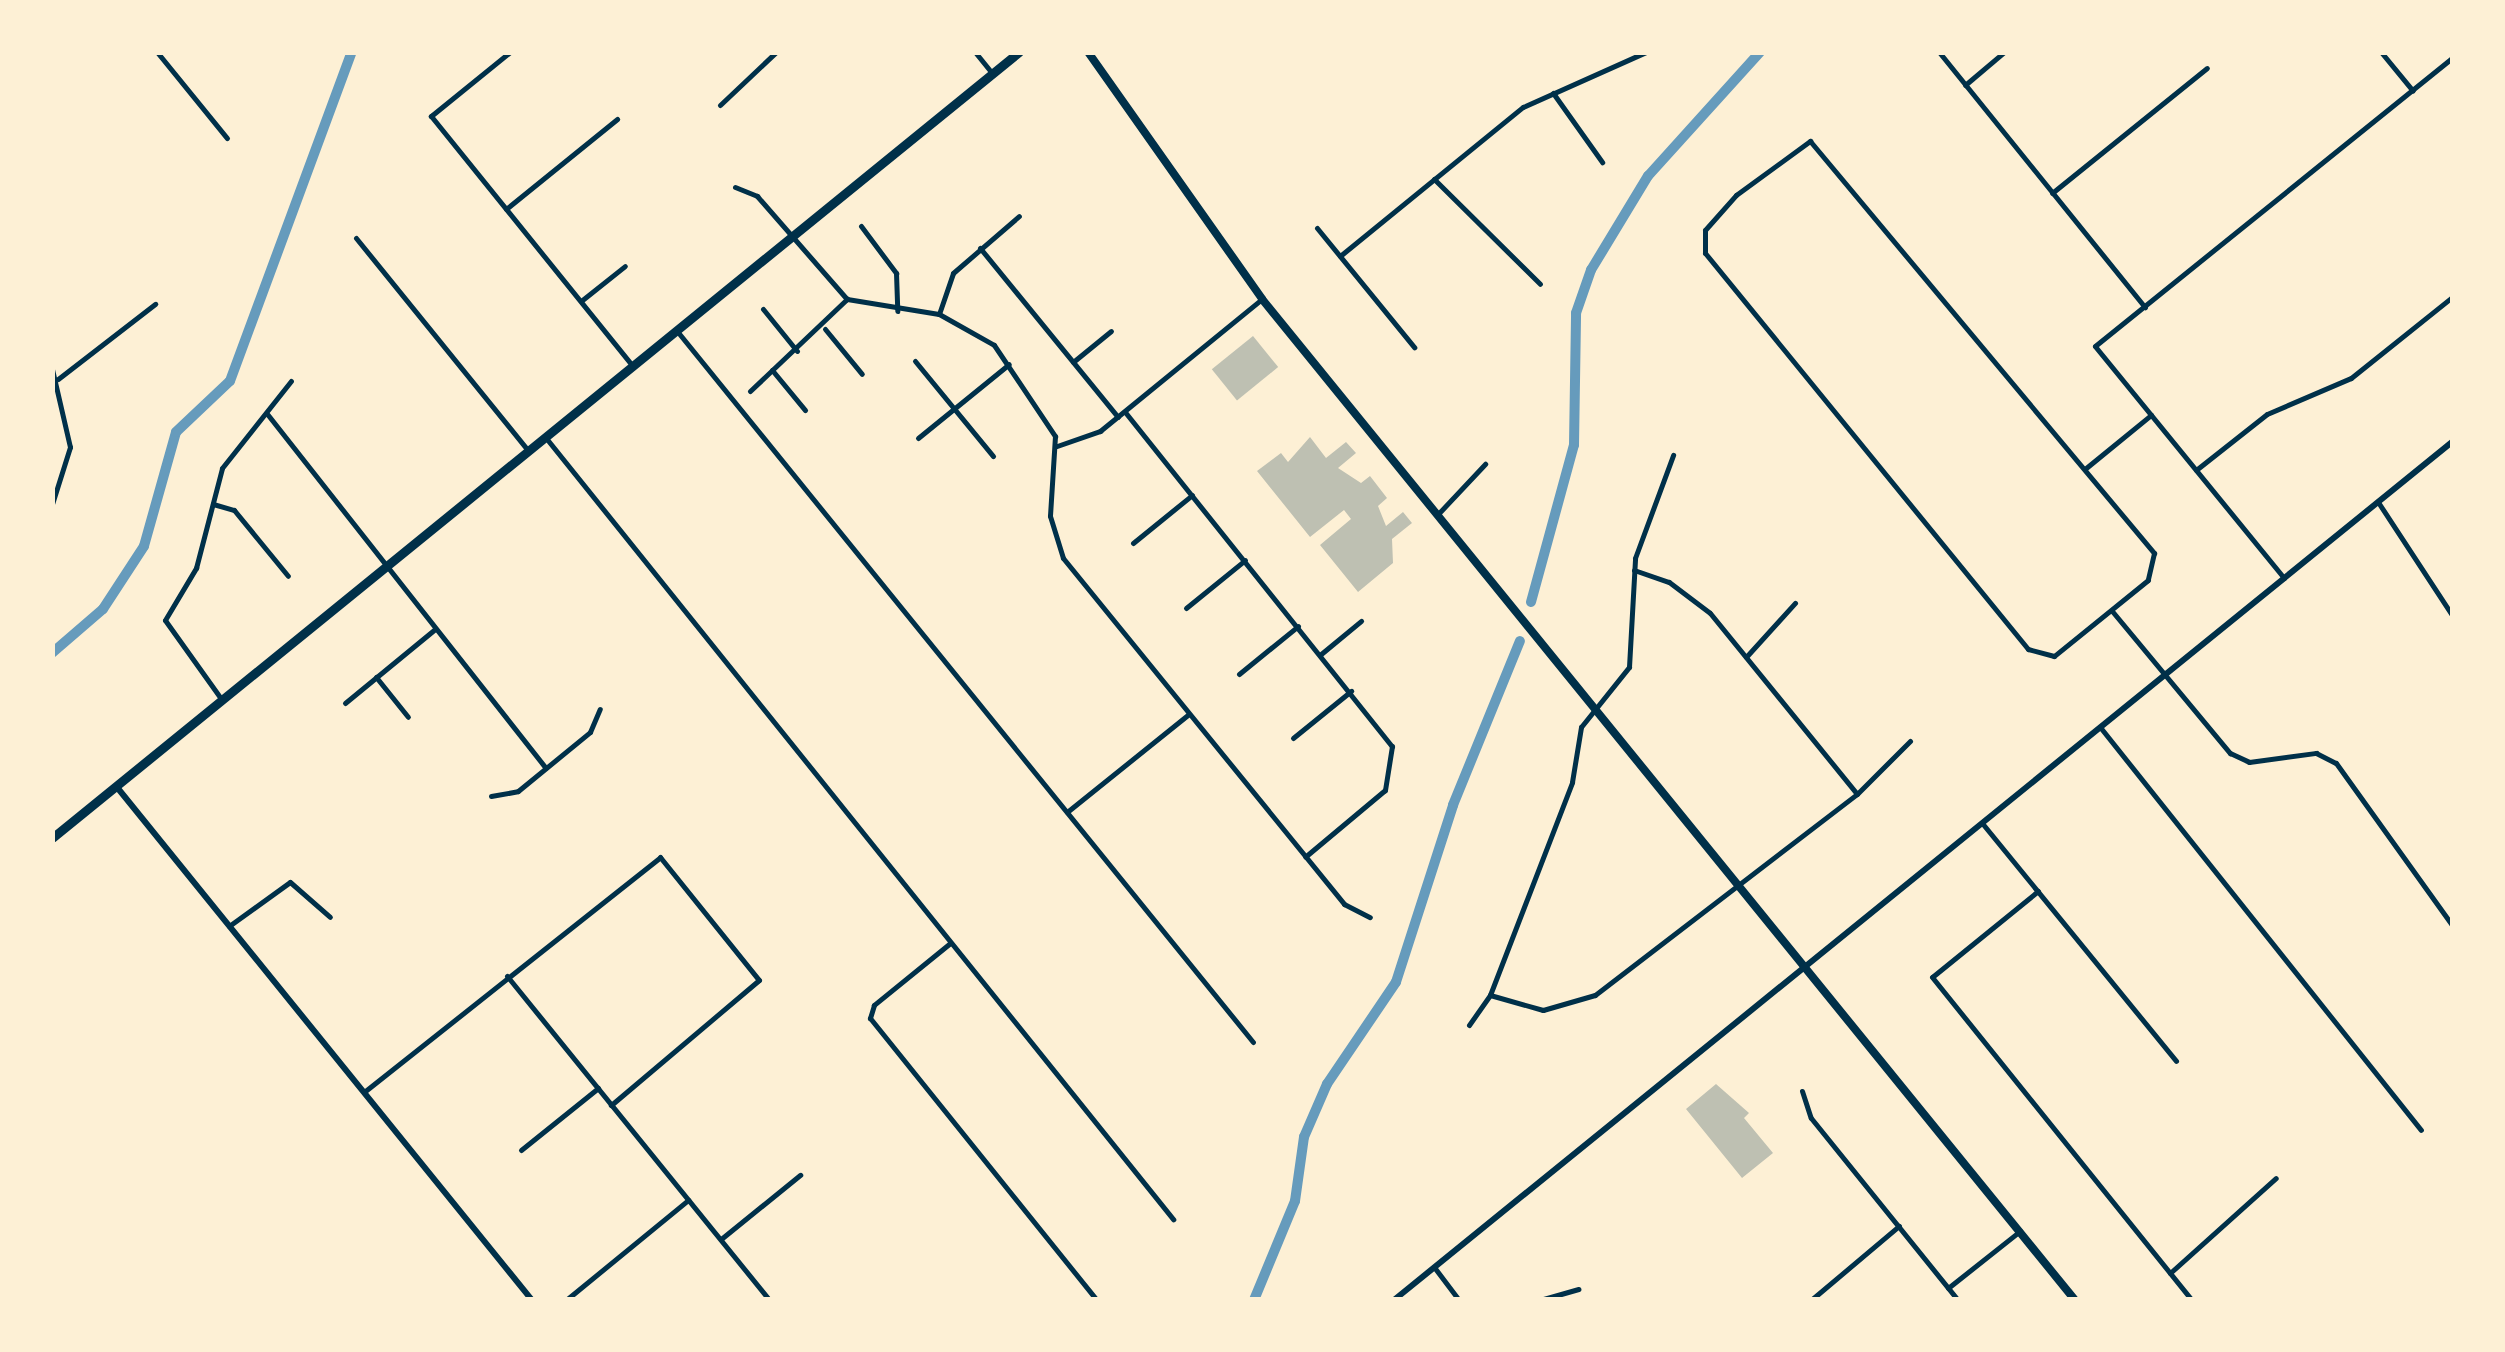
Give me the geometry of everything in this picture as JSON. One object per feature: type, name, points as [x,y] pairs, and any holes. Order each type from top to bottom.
[{"type":"main road","points":[[52,838],[1019,52]]},
{"type":"main road","points":[[1088,52],[1262,299],[2075,1300]]},
{"type":"street","points":[[158,52],[226,138]]},
{"type":"street","points":[[510,52],[431,116],[633,366]]},
{"type":"street","points":[[720,105],[776,52]]},
{"type":"street","points":[[975,52],[992,74]]},
{"type":"street","points":[[1340,256],[1434,179],[1553,93],[1646,52]]},
{"type":"street","points":[[1938,52],[2145,307]]},
{"type":"street","points":[[1964,84],[2004,52]]},
{"type":"street","points":[[2381,52],[2412,91]]},
{"type":"street","points":[[2284,578],[2095,346],[2452,58]]},
{"type":"street","points":[[2052,193],[2207,68]]},
{"type":"street","points":[[1553,93],[1602,162]]},
{"type":"street","points":[[506,209],[617,119]]},
{"type":"street","points":[[1810,141],[2086,468],[2156,565],[2111,610],[2043,658],[1702,243],[1744,186],[1810,141]]},
{"type":"street","points":[[1434,179],[1540,284]]},
{"type":"street","points":[[736,187],[757,196],[848,299],[896,312],[939,314],[973,328],[1009,364],[1041,405],[1057,446],[1056,545],[1344,904],[1370,917]]},
{"type":"street","points":[[939,314],[953,272],[1019,216]]},
{"type":"street","points":[[861,226],[894,268],[896,312]]},
{"type":"street","points":[[1317,228],[1414,348]]},
{"type":"street","points":[[356,238],[528,451]]},
{"type":"street","points":[[980,248],[1118,417]]},
{"type":"street","points":[[581,301],[625,266]]},
{"type":"street","points":[[2196,470],[2267,414],[2351,378],[2452,297]]},
{"type":"street","points":[[750,391],[825,328],[848,299]]},
{"type":"street","points":[[1057,446],[1125,412],[1262,299]]},
{"type":"street","points":[[58,379],[155,304]]},
{"type":"street","points":[[763,309],[797,351]]},
{"type":"street","points":[[825,328],[862,374]]},
{"type":"street","points":[[677,330],[1254,1042]]},
{"type":"street","points":[[1073,362],[1111,331]]},
{"type":"street","points":[[916,361],[993,456]]},
{"type":"street","points":[[918,438],[1009,364]]},
{"type":"street","points":[[52,369],[58,379],[70,447],[52,504]]},
{"type":"street","points":[[772,370],[805,410]]},
{"type":"street","points":[[222,700],[165,627],[196,568],[226,460],[268,415],[291,381]]},
{"type":"street","points":[[1125,412],[1389,739],[1394,773],[1305,857]]},
{"type":"street","points":[[268,415],[546,768]]},
{"type":"street","points":[[2086,468],[2150,415]]},
{"type":"street","points":[[545,438],[1173,1219]]},
{"type":"street","points":[[1394,1300],[2452,442]]},
{"type":"street","points":[[1470,1025],[1490,995],[1572,782],[1578,735],[1630,667],[1633,570],[1673,456]]},
{"type":"street","points":[[1438,514],[1485,464]]},
{"type":"street","points":[[1133,543],[1192,494]]},
{"type":"street","points":[[2378,502],[2452,615]]},
{"type":"street","points":[[212,504],[234,510],[288,576]]},
{"type":"street","points":[[1186,608],[1245,560]]},
{"type":"street","points":[[1633,570],[1691,596],[1857,794]]},
{"type":"street","points":[[1746,657],[1795,603]]},
{"type":"street","points":[[2111,610],[2239,760],[2305,753],[2336,763],[2452,925]]},
{"type":"street","points":[[1321,654],[1360,621]]},
{"type":"street","points":[[1239,674],[1298,626]]},
{"type":"street","points":[[345,702],[434,630]]},
{"type":"street","points":[[376,677],[408,717]]},
{"type":"street","points":[[1293,738],[1351,691]]},
{"type":"street","points":[[491,796],[518,791],[590,732],[600,709]]},
{"type":"street","points":[[1067,812],[1189,714]]},
{"type":"street","points":[[2100,726],[2421,1130]]},
{"type":"street","points":[[1490,995],[1543,1010],[1585,1000],[1857,794],[1910,741]]},
{"type":"street","points":[[116,786],[532,1300]]},
{"type":"street","points":[[1982,823],[2176,1061]]},
{"type":"street","points":[[364,1092],[660,857],[759,980],[611,1104]]},
{"type":"street","points":[[229,926],[290,882],[330,917]]},
{"type":"street","points":[[2038,891],[1932,977],[2192,1300]]},
{"type":"street","points":[[949,944],[874,1005],[872,1023],[1097,1300]]},
{"type":"street","points":[[507,976],[769,1300]]},
{"type":"street","points":[[521,1150],[598,1088]]},
{"type":"street","points":[[1802,1091],[1811,1118],[1958,1300]]},
{"type":"street","points":[[720,1240],[800,1175]]},
{"type":"street","points":[[2170,1273],[2276,1178]]},
{"type":"street","points":[[566,1300],[688,1200]]},
{"type":"street","points":[[1811,1300],[1898,1226]]},
{"type":"street","points":[[1948,1288],[2020,1231]]},
{"type":"street","points":[[1434,1267],[1460,1300]]},
{"type":"street","points":[[1540,1300],[1578,1289]]},
{"type":"building","points":[[1253,336],[1278,367],[1237,400],[1212,369]]},
{"type":"building","points":[[1310,437],[1326,458],[1346,442],[1356,453],[1338,468],[1361,483],[1370,476],[1387,498],[1378,506],[1386,526],[1403,512],[1412,523],[1392,539],[1393,563],[1358,592],[1320,545],[1351,519],[1344,510],[1310,537],[1257,471],[1281,453],[1288,462]]},
{"type":"building","points":[[1716,1084],[1749,1113],[1744,1118],[1773,1153],[1742,1178],[1686,1109]]},
{"type":"waterway","points":[[52,653],[103,609],[144,546],[176,432],[230,381],[352,52]]},
{"type":"waterway","points":[[1531,602],[1574,445],[1576,313],[1591,270],[1648,176],[1760,52]]},
{"type":"waterway","points":[[1254,1300],[1295,1201],[1304,1137],[1327,1084],[1396,982],[1453,805],[1520,641]]}]
